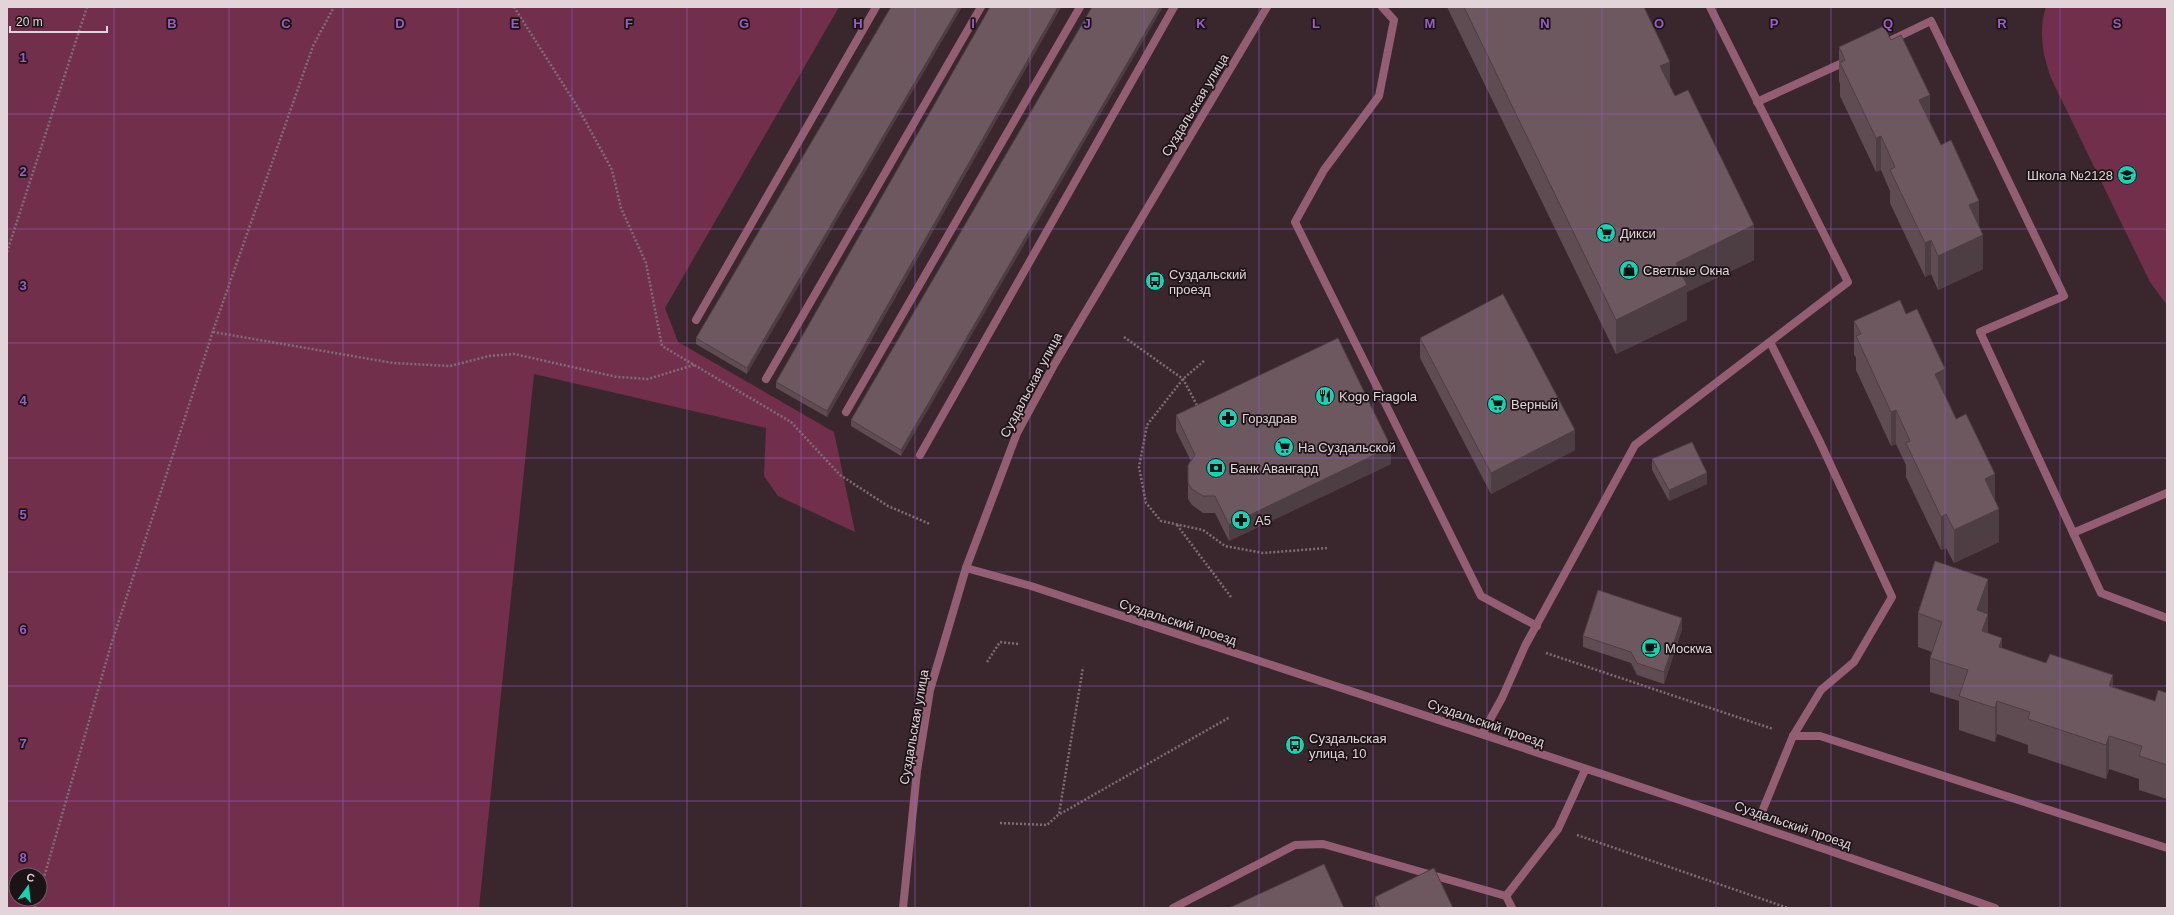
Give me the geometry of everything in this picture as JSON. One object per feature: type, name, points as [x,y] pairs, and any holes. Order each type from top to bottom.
[{"type":"street","points":[[696,320],[876,7]]},
{"type":"street","points":[[766,380],[981,7]]},
{"type":"street","points":[[846,412],[1080,7]]},
{"type":"street","points":[[920,455],[1174,7]]},
{"type":"street","name":"Суздальская улица","points":[[903,908],[918,772],[930,690],[966,568],[1017,433],[1054,365],[1267,7]]},
{"type":"street","points":[[1382,7],[1394,20],[1379,96],[1324,170],[1295,222],[1481,596],[1537,626]]},
{"type":"street","points":[[1482,734],[1502,698],[1525,646],[1635,444],[1848,282],[1710,7]]},
{"type":"street","points":[[1876,47],[1932,21],[2064,296],[1980,332],[2101,593],[2167,618]]},
{"type":"street","points":[[1757,102],[1855,57]]},
{"type":"street","points":[[1757,824],[1793,736],[1821,690],[1854,662],[1892,597],[1819,440],[1770,342]]},
{"type":"street","points":[[2073,533],[2167,493]]},
{"type":"street","name":"Суздальский проезд","points":[[966,568],[1031,586],[1482,734],[1585,770],[1757,824],[1995,908]]},
{"type":"street","points":[[1793,736],[1820,736],[2167,848]]},
{"type":"street","points":[[1506,896],[1558,828],[1585,770]]},
{"type":"street","points":[[1173,908],[1295,845],[1323,844],[1506,896],[1512,908]]},
{"type":"path","points":[[7,252],[87,7]]},
{"type":"path","points":[[47,867],[111,645],[213,332],[312,46],[334,7]]},
{"type":"path","points":[[213,332],[393,363],[450,366],[488,356],[514,354],[617,377],[648,379],[694,365]]},
{"type":"path","points":[[1124,337],[1183,379],[1200,411]]},
{"type":"path","points":[[1204,361],[1183,379],[1147,425],[1139,467],[1146,503],[1161,521],[1203,530],[1225,546],[1263,553],[1327,548]]},
{"type":"path","points":[[1177,525],[1232,597]]},
{"type":"path","points":[[987,662],[1000,642],[1018,644]]},
{"type":"path","points":[[1525,646],[1793,736]]},
{"type":"path","points":[[1059,814],[1083,667]]},
{"type":"path","points":[[1000,823],[1047,825],[1059,814],[1230,717]]},
{"type":"path","points":[[1558,828],[1788,908]]},
{"type":"shaded area","points":[[7,7],[839,7],[665,308],[678,342],[834,432],[855,532],[778,496],[764,476],[766,428],[534,374],[479,908],[7,908]]},
{"type":"shaded area","name":"Школа №2128","points":[[2046,7],[2167,7],[2167,305],[2150,282],[2051,78],[2042,43],[2042,25]]},
{"type":"building","points":[[891,7],[959,7],[747,368],[696,338]]},
{"type":"building","points":[[990,7],[1058,7],[827,411],[776,382]]},
{"type":"building","points":[[1092,7],[1160,7],[901,450],[851,420]]},
{"type":"building","points":[[1464,7],[1644,7],[1670,62],[1660,66],[1675,96],[1688,90],[1754,225],[1676,263],[1687,285],[1616,320]]},
{"type":"building","points":[[1884,26],[1891,40],[1901,35],[1930,95],[1919,100],[1941,145],[1951,140],[1979,201],[1969,205],[1983,235],[1938,256],[1931,240],[1925,243],[1890,170],[1895,167],[1881,136],[1876,138],[1840,63],[1845,60],[1839,47]]},
{"type":"building","name":"Верный","points":[[1503,294],[1575,430],[1491,473],[1420,338]]},
{"type":"building","points":[[1900,300],[1906,314],[1917,309],[1945,369],[1935,374],[1956,419],[1966,414],[1995,474],[1985,479],[1999,509],[1954,530],[1946,514],[1941,517],[1906,443],[1910,441],[1896,410],[1891,412],[1856,336],[1861,334],[1854,321]]},
{"type":"building","name":"На Суздальской","points":[[1338,338],[1391,447],[1229,525],[1215,496],[1203,496],[1192,489],[1188,483],[1188,465],[1195,455],[1176,415]]},
{"type":"building","points":[[1692,442],[1707,473],[1669,490],[1652,459]]},
{"type":"building","points":[[1935,561],[1988,579],[1977,610],[1988,614],[1982,631],[2002,638],[1999,647],[2046,663],[2050,654],[2113,675],[2109,686],[2155,701],[2158,690],[2167,693],[2167,765],[2139,756],[2142,746],[2109,736],[2106,745],[2028,719],[2030,712],[1997,701],[1995,708],[1959,696],[1968,670],[1930,658],[1942,622],[1918,613]]},
{"type":"building","points":[[1598,590],[1682,618],[1664,672],[1637,663],[1631,652],[1583,636]]},
{"type":"building","points":[[1324,864],[1344,908],[1229,908]]},
{"type":"building","points":[[1434,868],[1453,908],[1380,908],[1375,897]]},
{"type":"place","name":"Школа №2128","points":[[2127,175]]},
{"type":"place","name":"Дикси","points":[[1606,233]]},
{"type":"place","name":"Светлые Окна","points":[[1629,270]]},
{"type":"place","name":"Суздальский проезд","points":[[1155,281]]},
{"type":"place","name":"Kogo Fragola","points":[[1325,396]]},
{"type":"place","name":"Верный","points":[[1497,404]]},
{"type":"place","name":"Горздрав","points":[[1228,418]]},
{"type":"place","name":"На Суздальской","points":[[1284,447]]},
{"type":"place","name":"Банк Авангард","points":[[1216,468]]},
{"type":"place","name":"А5","points":[[1241,520]]},
{"type":"place","name":"Москwa","points":[[1651,648]]},
{"type":"place","name":"Суздальская улица, 10","points":[[1295,745]]}]
